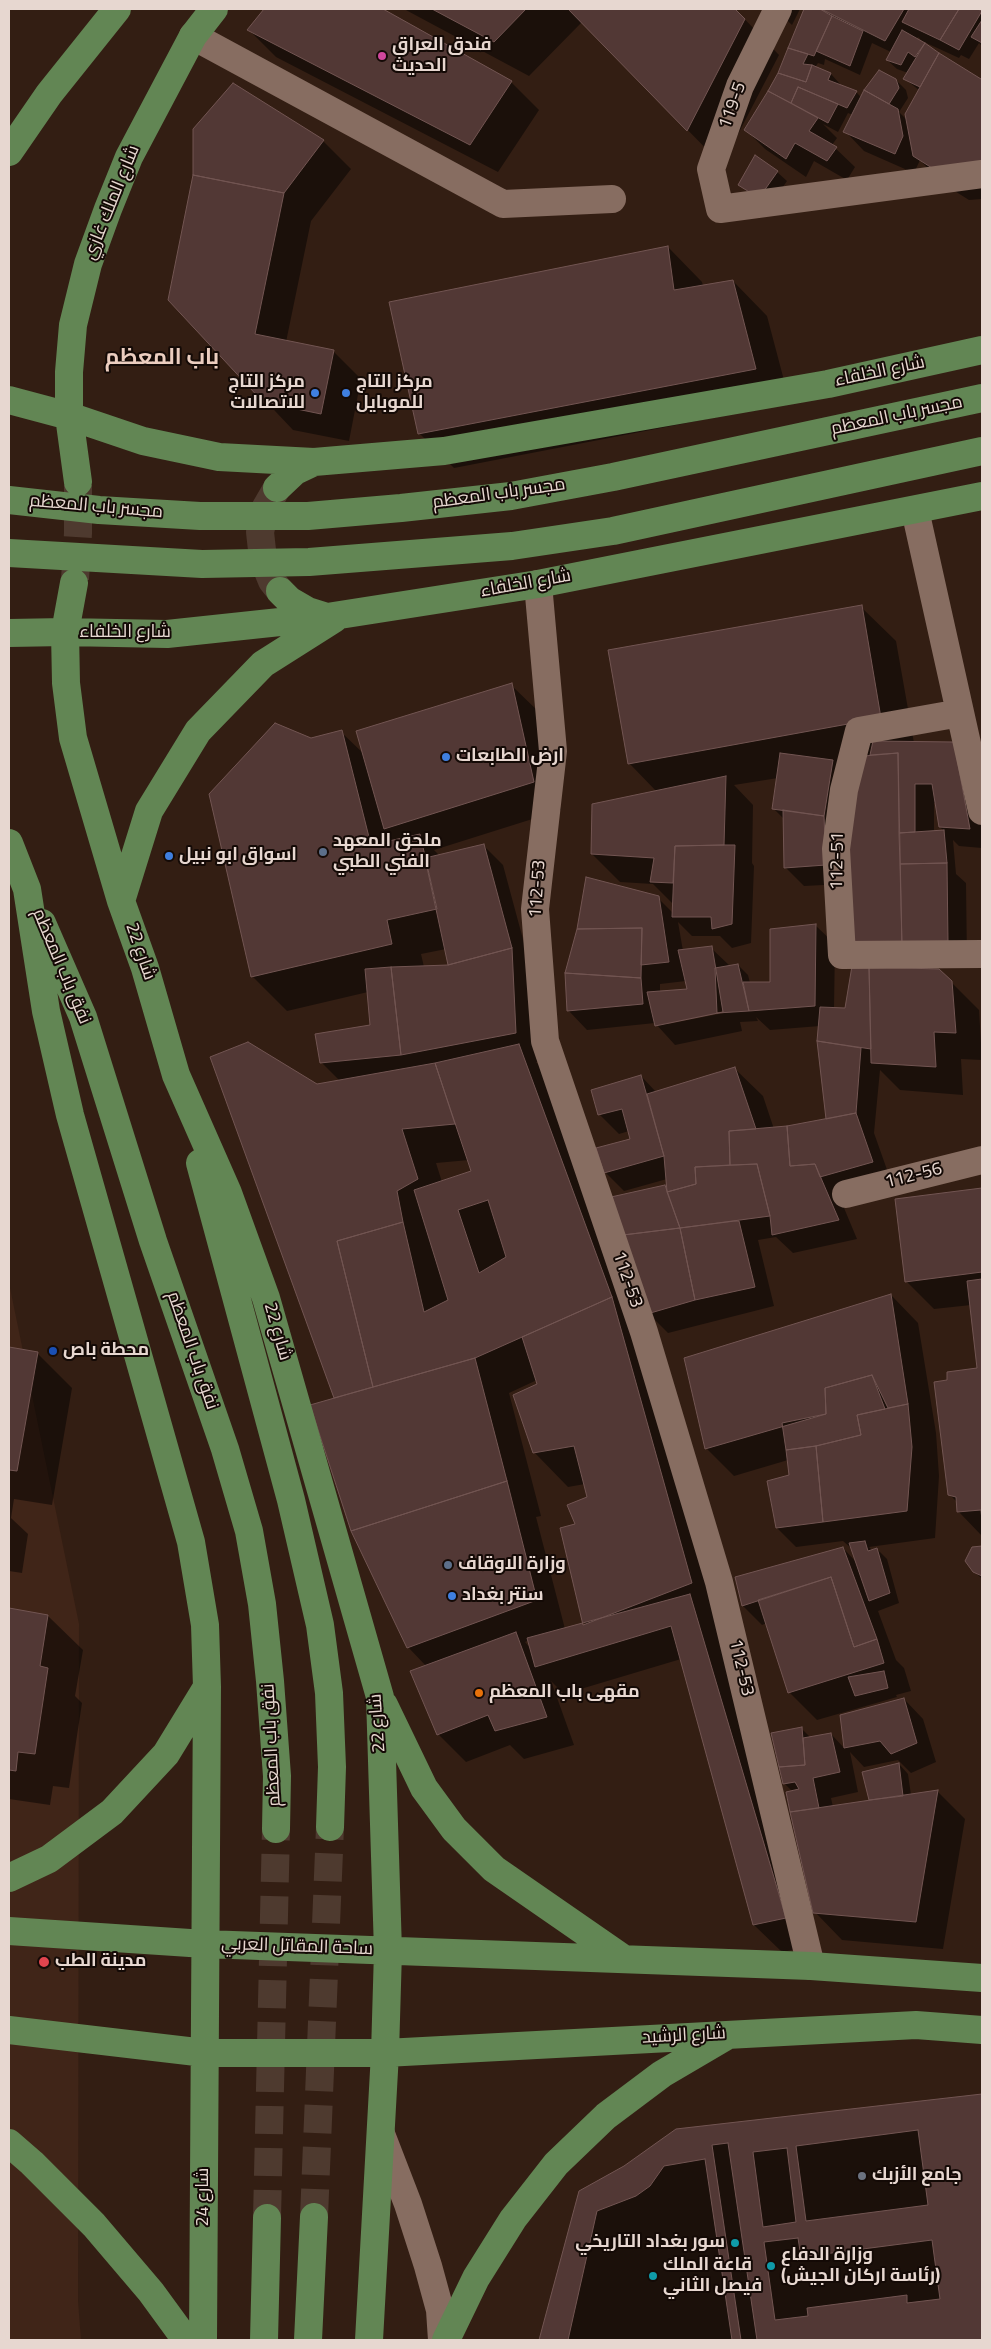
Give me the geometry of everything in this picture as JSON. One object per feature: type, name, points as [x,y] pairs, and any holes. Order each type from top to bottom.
[{"type":"main road","points":[[9,152],[49,94],[117,9]]},
{"type":"main road","name":"شارع الملك غازي","points":[[78,482],[69,416],[69,372],[73,325],[88,264],[129,156],[193,36],[214,9]]},
{"type":"main road","name":"شارع الخلفاء","points":[[9,400],[69,416],[143,441],[219,457],[314,462],[454,449],[828,384],[982,350]]},
{"type":"main road","name":"مجسر باب المعظم","points":[[9,500],[98,510],[200,516],[308,516],[402,508],[511,496],[613,477],[982,398]]},
{"type":"main road","points":[[9,553],[222,564],[318,562],[512,546],[613,531],[982,451]]},
{"type":"main road","points":[[277,488],[295,471],[314,462]]},
{"type":"main road","name":"شارع الخلفاء","points":[[9,633],[167,634],[335,615],[538,584],[982,496]]},
{"type":"main road","name":"شارع 22","points":[[74,583],[66,632],[66,683],[73,738],[121,901],[145,968],[176,1075],[228,1193],[266,1298],[380,1696],[388,1951],[385,2053]]},
{"type":"main road","points":[[280,591],[289,600],[308,611],[335,615]]},
{"type":"main road","points":[[121,901],[149,811],[198,731],[263,664],[335,615]]},
{"type":"main road","points":[[9,843],[27,890],[46,1011],[70,1115],[191,1542],[205,1625],[207,1687],[205,2053]]},
{"type":"main road","name":"نفق باب المعظم","points":[[27,890],[83,1017],[153,1241],[225,1449],[249,1531],[262,1604],[270,1681],[277,1776],[276,1829]]},
{"type":"main road","points":[[176,1075],[291,1500],[320,1625],[329,1693],[332,1767],[330,1827]]},
{"type":"main road","points":[[9,1878],[49,1859],[112,1812],[166,1754],[207,1687]]},
{"type":"main road","points":[[380,1696],[424,1788],[454,1829],[494,1869],[624,1959]]},
{"type":"main road","name":"ساحة المقاتل العربي","points":[[9,1931],[205,1944],[388,1951]]},
{"type":"main road","points":[[388,1951],[811,1966],[982,1978]]},
{"type":"main road","name":"شارع الرشيد","points":[[385,2053],[916,2025],[982,2030]]},
{"type":"main road","points":[[9,2030],[205,2053],[385,2053],[369,2340]]},
{"type":"main road","points":[[446,2340],[476,2278],[513,2219],[556,2164],[606,2116],[662,2074],[730,2035]]},
{"type":"main road","name":"شارع 24","points":[[203,2340],[205,2053]]},
{"type":"main road","points":[[9,2143],[32,2162],[94,2225],[151,2292],[186,2340]]},
{"type":"main road","points":[[264,2340],[267,2218]]},
{"type":"main road","points":[[308,2340],[314,2218]]},
{"type":"street","name":"119-5","points":[[778,9],[740,86],[711,169],[720,208],[982,174]]},
{"type":"street","points":[[193,36],[502,204],[612,199]]},
{"type":"street","points":[[915,510],[982,811]]},
{"type":"street","name":"112-53","points":[[538,584],[553,751],[534,909],[545,1041],[644,1332],[719,1582],[811,1966]]},
{"type":"street","name":"112-51","points":[[960,713],[859,732],[844,790],[836,849],[842,955],[982,954]]},
{"type":"street","name":"112-56","points":[[846,1194],[982,1160]]},
{"type":"street","points":[[381,2134],[408,2204],[428,2266],[440,2310],[442,2340]]},
{"type":"shaded area","name":"مدينة الطب","points":[[9,1283],[79,1624],[78,2301],[81,2340],[9,2340]]},
{"type":"building","name":"فندق العراق الحديث","points":[[264,9],[383,9],[512,81],[470,145],[247,30]]},
{"type":"building","points":[[432,9],[526,9],[494,42]]},
{"type":"building","points":[[568,9],[735,9],[745,19],[687,131]]},
{"type":"building","points":[[804,9],[820,9],[832,16],[814,56],[788,48]]},
{"type":"building","points":[[821,9],[904,9],[885,41]]},
{"type":"building","points":[[909,9],[959,9],[940,40],[902,22]]},
{"type":"building","points":[[959,9],[978,9],[982,11],[959,50],[940,40]]},
{"type":"building","points":[[832,16],[863,31],[850,66],[816,51]]},
{"type":"building","points":[[982,20],[982,43],[971,37]]},
{"type":"building","points":[[902,30],[925,43],[915,57],[908,52],[901,65],[886,60]]},
{"type":"building","points":[[925,43],[939,53],[920,87],[903,79]]},
{"type":"building","points":[[788,48],[808,54],[803,64],[812,65],[806,82],[778,73]]},
{"type":"building","points":[[939,53],[981,79],[982,77],[982,167],[940,173],[913,156],[905,114]]},
{"type":"building","points":[[812,65],[831,73],[828,80],[857,91],[847,108],[798,87],[791,103],[768,91],[778,73],[806,82]]},
{"type":"building","points":[[879,70],[896,79],[899,88],[889,104],[864,90]]},
{"type":"building","points":[[233,83],[324,140],[284,193],[193,175],[193,129]]},
{"type":"building","points":[[798,87],[838,104],[828,123],[791,103]]},
{"type":"building","points":[[864,90],[898,109],[903,136],[895,154],[843,132]]},
{"type":"building","points":[[768,91],[818,118],[809,131],[837,147],[827,161],[795,143],[786,159],[744,130]]},
{"type":"building","points":[[755,155],[778,171],[759,198],[738,185]]},
{"type":"building","points":[[193,175],[284,193],[255,334],[334,350],[321,414],[263,402],[168,300]]},
{"type":"building","points":[[668,246],[674,290],[733,280],[756,369],[418,434],[389,302]]},
{"type":"building","points":[[862,605],[881,718],[628,764],[608,650]]},
{"type":"building","name":"ارض الطابعات","points":[[512,683],[534,782],[384,829],[356,731]]},
{"type":"building","name":"ملحق المعهد الفني الطبي","points":[[275,723],[311,738],[342,730],[371,845],[420,834],[437,909],[387,920],[392,944],[251,977],[209,794]]},
{"type":"building","points":[[873,741],[954,742],[970,829],[939,827],[932,784],[915,784],[915,832],[899,833],[898,753],[870,755]]},
{"type":"building","points":[[780,753],[833,760],[824,816],[772,809]]},
{"type":"building","points":[[898,753],[902,947],[846,949],[840,849],[864,756]]},
{"type":"building","points":[[726,776],[724,845],[675,846],[673,883],[650,882],[654,858],[591,854],[592,804]]},
{"type":"building","points":[[783,810],[824,816],[826,865],[784,868]]},
{"type":"building","points":[[944,830],[947,863],[900,864],[899,833]]},
{"type":"building","points":[[484,844],[512,948],[448,965],[425,858]]},
{"type":"building","points":[[735,845],[732,924],[712,929],[711,917],[672,917],[675,846]]},
{"type":"building","points":[[947,863],[948,943],[902,947],[900,864]]},
{"type":"building","points":[[586,877],[659,896],[669,962],[641,965],[642,928],[577,929]]},
{"type":"building","points":[[816,924],[815,1006],[749,1011],[743,982],[770,982],[770,929]]},
{"type":"building","points":[[642,928],[641,978],[565,973],[577,929]]},
{"type":"building","points":[[712,946],[723,1012],[655,1026],[647,992],[687,989],[678,950]]},
{"type":"building","points":[[512,948],[516,1033],[401,1055],[391,967],[448,965]]},
{"type":"building","points":[[738,964],[749,1011],[717,1013],[715,968]]},
{"type":"building","points":[[852,966],[869,967],[871,1049],[817,1041],[820,1007],[845,1008]]},
{"type":"building","points":[[391,967],[401,1055],[320,1063],[315,1034],[370,1025],[365,969]]},
{"type":"building","points":[[869,967],[939,969],[952,981],[956,1033],[934,1032],[936,1067],[871,1063]]},
{"type":"building","points":[[565,973],[641,978],[643,1004],[567,1011]]},
{"type":"building","points":[[817,1041],[861,1048],[856,1113],[826,1119]]},
{"type":"building","points":[[248,1042],[317,1084],[435,1063],[455,1124],[402,1129],[418,1179],[397,1191],[403,1222],[337,1241],[373,1387],[334,1398],[210,1057]]},
{"type":"building","points":[[519,1044],[612,1297],[475,1358],[373,1387],[337,1241],[403,1222],[424,1312],[448,1300],[414,1190],[471,1171],[435,1063]]},
{"type":"building","points":[[735,1067],[756,1129],[729,1131],[730,1165],[695,1167],[696,1184],[667,1192],[664,1156],[647,1094]]},
{"type":"building","points":[[641,1075],[664,1156],[604,1173],[596,1148],[630,1139],[622,1109],[598,1115],[591,1090]]},
{"type":"building","points":[[856,1113],[873,1162],[820,1177],[815,1164],[790,1166],[787,1126]]},
{"type":"building","points":[[787,1126],[790,1166],[815,1164],[839,1220],[772,1235],[770,1216],[757,1164],[730,1165],[729,1131]]},
{"type":"building","points":[[757,1164],[770,1216],[680,1228],[667,1192],[696,1184],[695,1167]]},
{"type":"building","points":[[665,1185],[680,1228],[623,1235],[611,1197]]},
{"type":"building","points":[[982,1188],[982,1272],[905,1282],[895,1199]]},
{"type":"building","points":[[488,1200],[506,1257],[479,1273],[458,1210]]},
{"type":"building","points":[[739,1221],[755,1287],[695,1300],[680,1228]]},
{"type":"building","points":[[680,1228],[695,1300],[647,1314],[623,1235]]},
{"type":"building","points":[[982,1279],[982,1521],[981,1510],[957,1512],[956,1497],[948,1495],[934,1382],[947,1380],[947,1372],[977,1368],[967,1281]]},
{"type":"building","points":[[891,1294],[908,1404],[888,1408],[872,1375],[825,1388],[826,1414],[705,1449],[684,1358]]},
{"type":"building","points":[[612,1297],[692,1583],[583,1625],[560,1528],[575,1524],[567,1505],[587,1497],[574,1446],[533,1453],[513,1395],[537,1384],[522,1337]]},
{"type":"building","points":[[9,1347],[38,1352],[17,1471],[9,1470]]},
{"type":"building","points":[[475,1358],[507,1481],[351,1531],[310,1405]]},
{"type":"building","points":[[872,1375],[885,1409],[857,1415],[861,1435],[816,1446],[786,1450],[782,1423],[826,1414],[825,1388]]},
{"type":"building","points":[[908,1404],[912,1447],[907,1511],[823,1522],[816,1446],[861,1435],[857,1415]]},
{"type":"building","points":[[816,1446],[823,1522],[776,1528],[767,1481],[789,1475],[786,1450]]},
{"type":"building","name":"وزارة الاوقاف","points":[[507,1481],[537,1600],[407,1648],[351,1531]]},
{"type":"building","points":[[865,1541],[868,1551],[877,1548],[890,1593],[869,1601],[849,1543]]},
{"type":"building","points":[[982,1546],[982,1576],[973,1572],[965,1561],[972,1547]]},
{"type":"building","points":[[843,1547],[877,1639],[854,1647],[831,1577],[742,1606],[735,1577]]},
{"type":"building","points":[[831,1577],[854,1647],[877,1639],[884,1663],[788,1693],[758,1600]]},
{"type":"building","points":[[690,1594],[786,1918],[753,1925],[671,1626],[535,1667],[527,1638]]},
{"type":"building","points":[[9,1608],[48,1615],[40,1666],[48,1668],[35,1754],[18,1752],[16,1771],[9,1770]]},
{"type":"building","name":"مقهى باب المعظم","points":[[516,1632],[547,1717],[495,1731],[488,1715],[437,1735],[410,1671]]},
{"type":"building","points":[[884,1671],[888,1688],[855,1696],[848,1677]]},
{"type":"building","points":[[904,1698],[917,1743],[891,1754],[880,1741],[844,1748],[840,1715]]},
{"type":"building","points":[[802,1727],[805,1765],[779,1767],[771,1733]]},
{"type":"building","points":[[831,1733],[840,1772],[813,1778],[819,1808],[790,1812],[786,1792],[799,1789],[795,1782],[783,1784],[779,1767],[805,1765],[803,1738]]},
{"type":"building","points":[[899,1763],[903,1796],[869,1800],[862,1772]]},
{"type":"building","points":[[938,1790],[916,1922],[813,1913],[790,1812]]},
{"type":"building","name":"وزارة الدفاع (رئاسة اركان الجيش)","points":[[982,2094],[982,2340],[539,2340],[579,2191],[624,2166],[676,2129]]},
{"type":"building","name":"جامع الأزبك","points":[[918,2130],[928,2205],[806,2221],[796,2146]]},
{"type":"building","name":"سور بغداد التاريخي","points":[[728,2143],[757,2340],[741,2340],[712,2145]]},
{"type":"building","points":[[787,2148],[796,2222],[763,2227],[753,2152]]},
{"type":"building","name":"قاعة الملك فيصل الثاني","points":[[705,2159],[732,2340],[568,2340],[597,2211],[636,2196],[650,2186],[664,2166]]},
{"type":"building","points":[[798,2238],[801,2257],[932,2240],[940,2299],[907,2303],[907,2295],[807,2308],[808,2316],[775,2320],[764,2242]]},
{"type":"tunnel","points":[[75,579],[78,533],[78,485]]},
{"type":"tunnel","points":[[277,488],[266,507],[260,532],[263,559],[272,581],[280,591]]},
{"type":"tunnel","points":[[314,2217],[330,1827]]},
{"type":"tunnel","points":[[267,2218],[276,1829]]},
{"type":"place","name":"فندق العراق الحديث","points":[[382,56]]},
{"type":"place","name":"مركز التاج للاتصالات","points":[[315,393]]},
{"type":"place","name":"مركز التاج للموبايل","points":[[346,393]]},
{"type":"place","name":"ارض الطابعات","points":[[446,757]]},
{"type":"place","name":"ملحق المعهد الفني الطبي","points":[[323,852]]},
{"type":"place","name":"اسواق ابو نبيل","points":[[169,856]]},
{"type":"place","name":"محطة باص","points":[[53,1351]]},
{"type":"place","name":"وزارة الاوقاف","points":[[448,1565]]},
{"type":"place","name":"سنتر بغداد","points":[[452,1596]]},
{"type":"place","name":"مقهى باب المعظم","points":[[479,1693]]},
{"type":"place","name":"مدينة الطب","points":[[44,1962]]},
{"type":"place","name":"جامع الأزبك","points":[[862,2176]]},
{"type":"place","name":"سور بغداد التاريخي","points":[[735,2243]]},
{"type":"place","name":"وزارة الدفاع (رئاسة اركان الجيش)","points":[[771,2266]]},
{"type":"place","name":"قاعة الملك فيصل الثاني","points":[[653,2276]]},
{"type":"district","name":"باب المعظم","points":[[162,360]]}]
